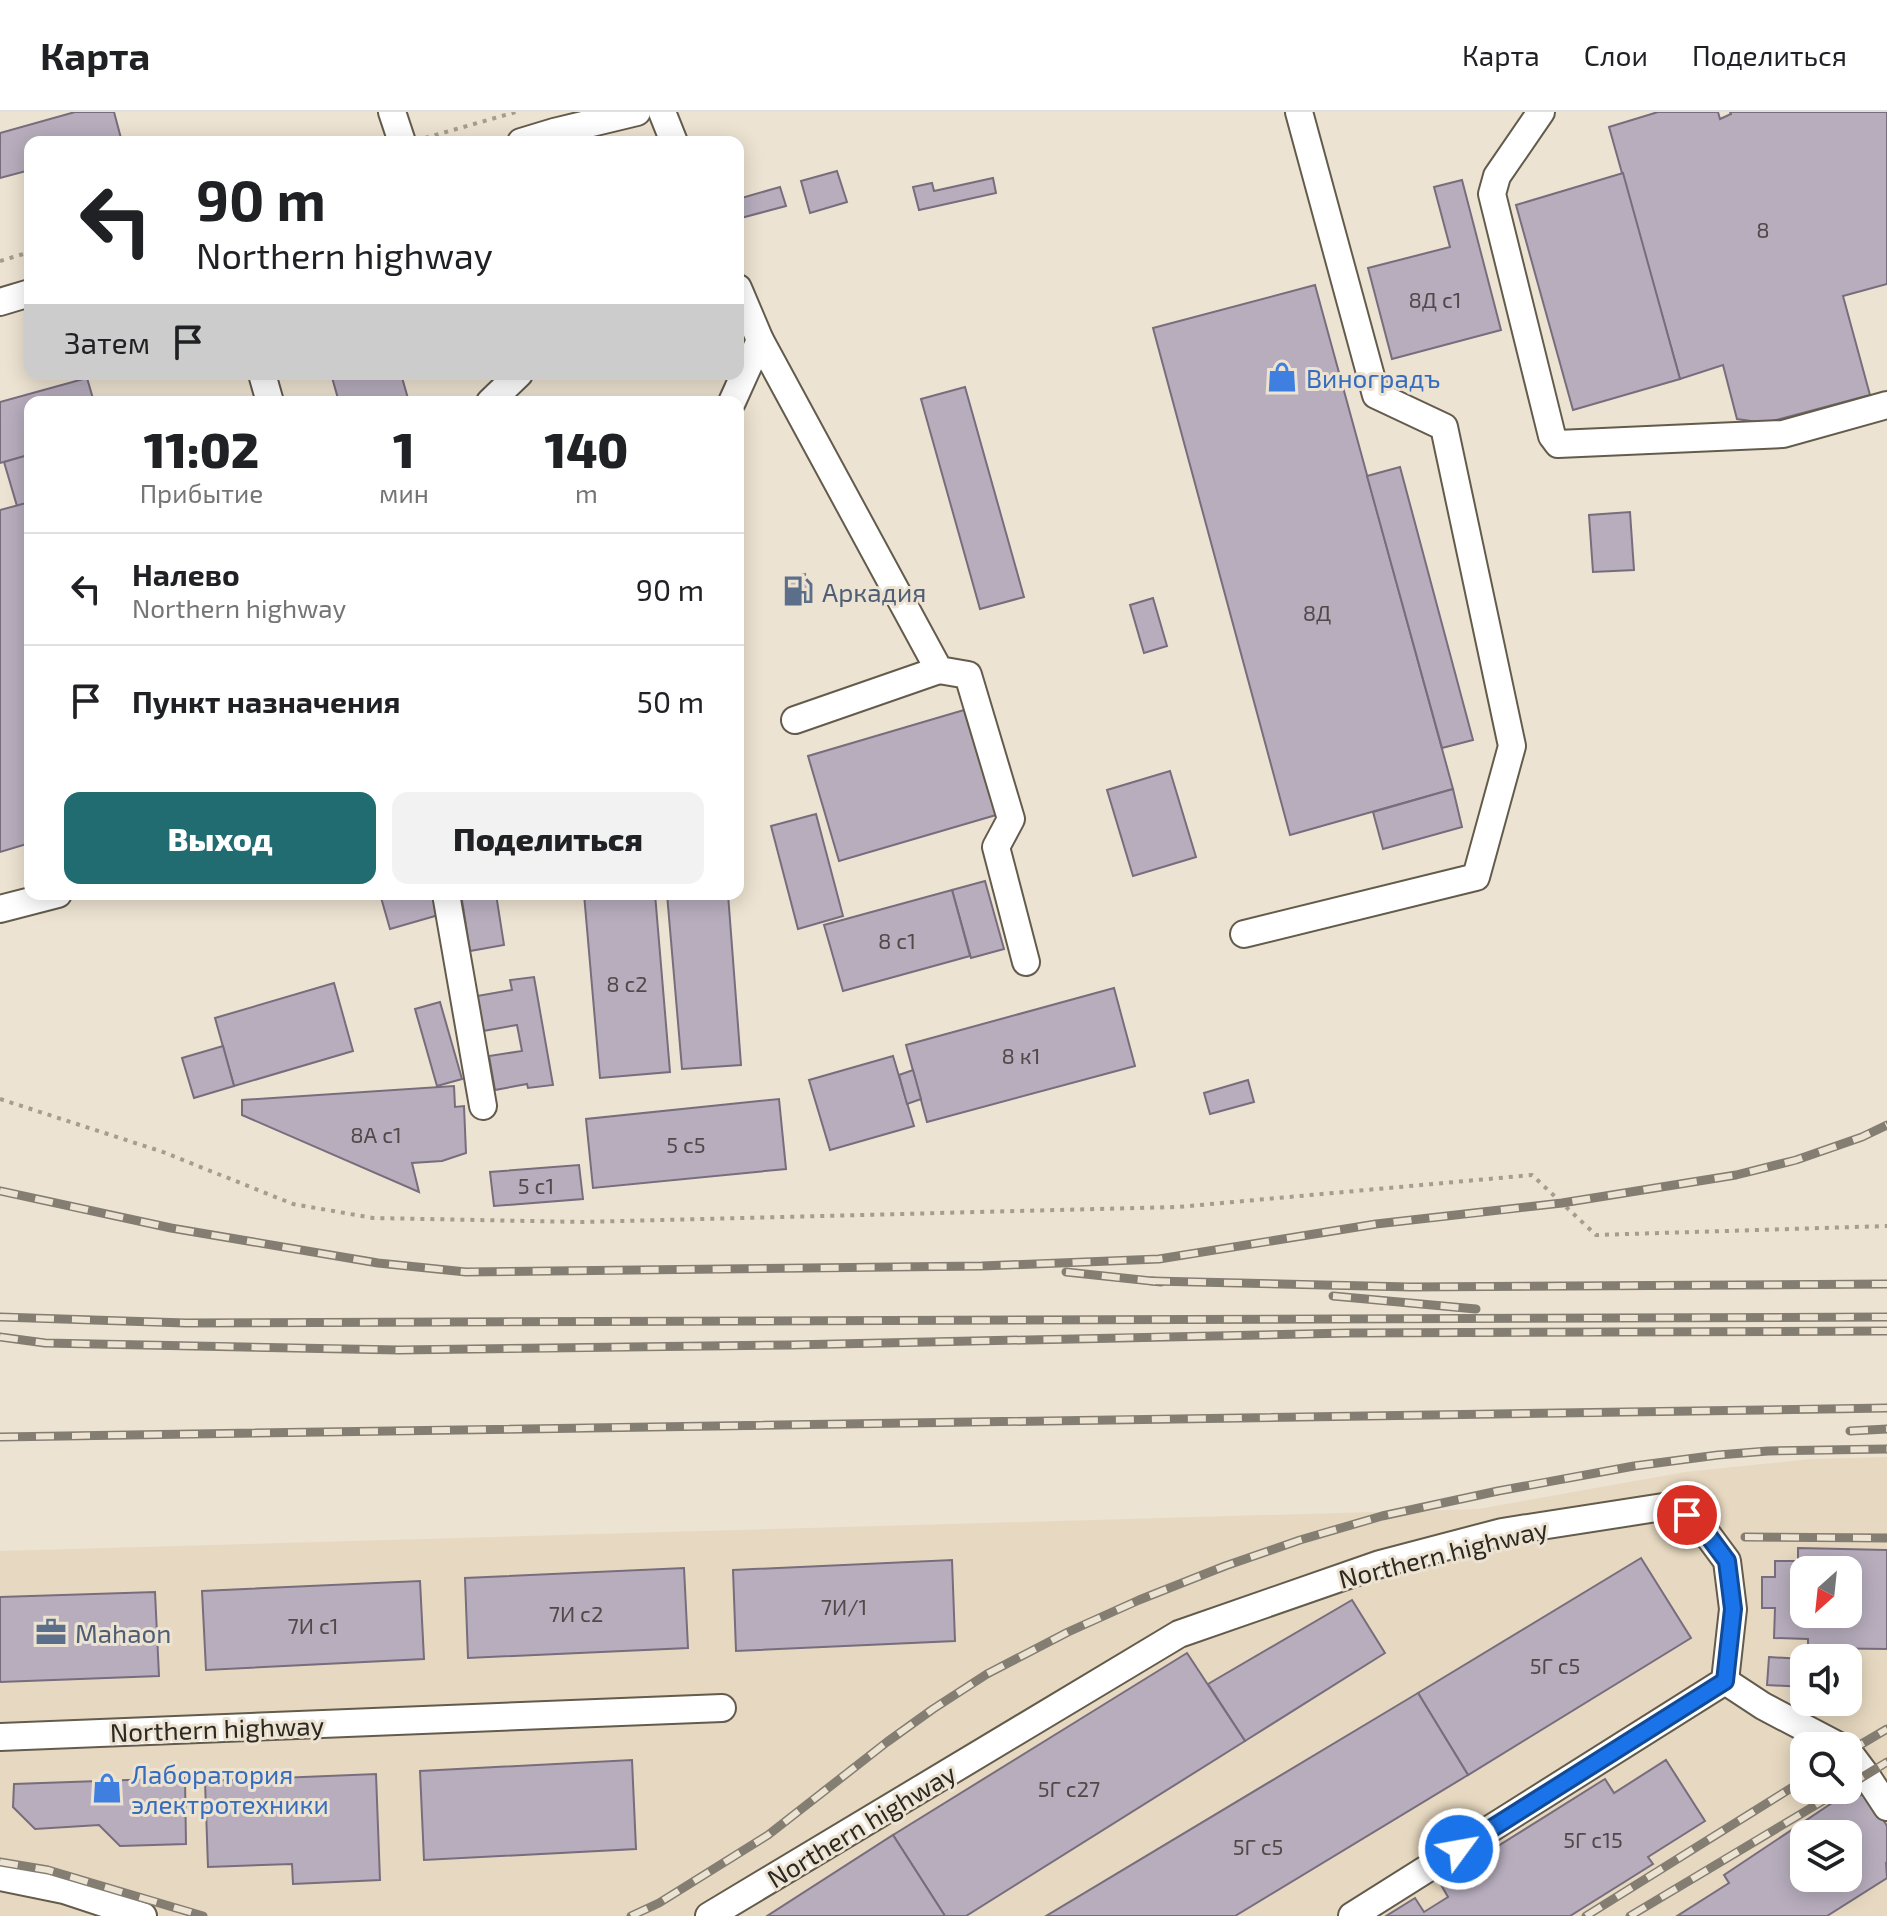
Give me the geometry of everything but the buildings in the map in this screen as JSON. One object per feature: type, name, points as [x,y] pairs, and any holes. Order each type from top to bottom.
[{"type":"lane","points":[[392,112],[400,136]]},
{"type":"lane","points":[[541,136],[637,112]]},
{"type":"lane","points":[[662,112],[672,136]]},
{"type":"lane","points":[[1244,934],[1476,877],[1512,746],[1444,427],[1376,395],[1299,112]]},
{"type":"lane","points":[[1541,112],[1497,176],[1492,194],[1552,436],[1558,444],[1783,434],[1887,405]]},
{"type":"lane","points":[[0,302],[24,295]]},
{"type":"lane","points":[[744,302],[760,340],[939,670]]},
{"type":"lane","points":[[744,375],[760,340]]},
{"type":"lane","points":[[496,396],[513,380]]},
{"type":"lane","points":[[795,720],[939,670],[968,675],[1011,819],[996,847],[1026,962]]},
{"type":"lane","points":[[0,909],[35,900]]},
{"type":"lane","points":[[447,900],[483,1106]]},
{"type":"lane","name":"Northern highway","points":[[709,1916],[1179,1634],[1380,1564],[1502,1532],[1663,1507],[1687,1515],[1707,1534],[1727,1561],[1733,1609],[1725,1681]]},
{"type":"lane","points":[[1352,1916],[1725,1681],[1763,1706],[1812,1732]]},
{"type":"lane","name":"Northern highway","points":[[0,1737],[722,1708]]},
{"type":"lane","points":[[1862,1770],[1887,1807]]},
{"type":"lane","points":[[0,1877],[64,1890],[143,1916]]},
{"type":"path","points":[[433,136],[516,112]]},
{"type":"path","points":[[0,261],[24,254]]},
{"type":"path","points":[[0,1099],[163,1152],[293,1204],[373,1218],[581,1222],[1178,1207],[1532,1175],[1596,1235],[1887,1226]]},
{"type":"shaded area","points":[[1887,1457],[1887,1916],[0,1916],[0,1551],[1478,1509],[1685,1472],[1811,1459]]},
{"type":"railway","points":[[0,1191],[171,1228],[378,1263],[466,1272],[982,1266],[1159,1259],[1376,1224],[1562,1203],[1736,1175],[1796,1160],[1887,1125]]},
{"type":"railway","points":[[1066,1272],[1161,1282]]},
{"type":"railway","points":[[1152,1281],[1410,1287],[1887,1284]]},
{"type":"railway","points":[[1333,1296],[1476,1309]]},
{"type":"railway","points":[[0,1317],[186,1323],[1887,1317]]},
{"type":"railway","points":[[0,1337],[45,1343],[399,1350],[1348,1333],[1887,1331]]},
{"type":"railway","points":[[0,1437],[1887,1408]]},
{"type":"railway","points":[[1850,1431],[1887,1429]]},
{"type":"railway","points":[[631,1916],[659,1903],[768,1835],[887,1742],[987,1674],[1068,1632],[1225,1566],[1382,1516],[1634,1466],[1768,1451],[1887,1449]]},
{"type":"railway","points":[[1745,1537],[1887,1538]]},
{"type":"railway","points":[[1862,1744],[1887,1729]]},
{"type":"railway","points":[[1862,1777],[1887,1762]]},
{"type":"railway","points":[[1586,1916],[1790,1789]]},
{"type":"railway","points":[[1630,1916],[1818,1804]]},
{"type":"railway","points":[[0,1862],[48,1870],[203,1916]]},
{"type":"place","name":"Виноградъ","points":[[1282,377]]},
{"type":"place","name":"Аркадия","points":[[798,591]]},
{"type":"place","name":"Mahaon","points":[[51,1632]]},
{"type":"place","name":"Лаборатория электротехники","points":[[107,1788]]},
{"type":"route","points":[[1459,1849],[1725,1681],[1733,1609],[1727,1561],[1707,1534],[1687,1515]]}]
